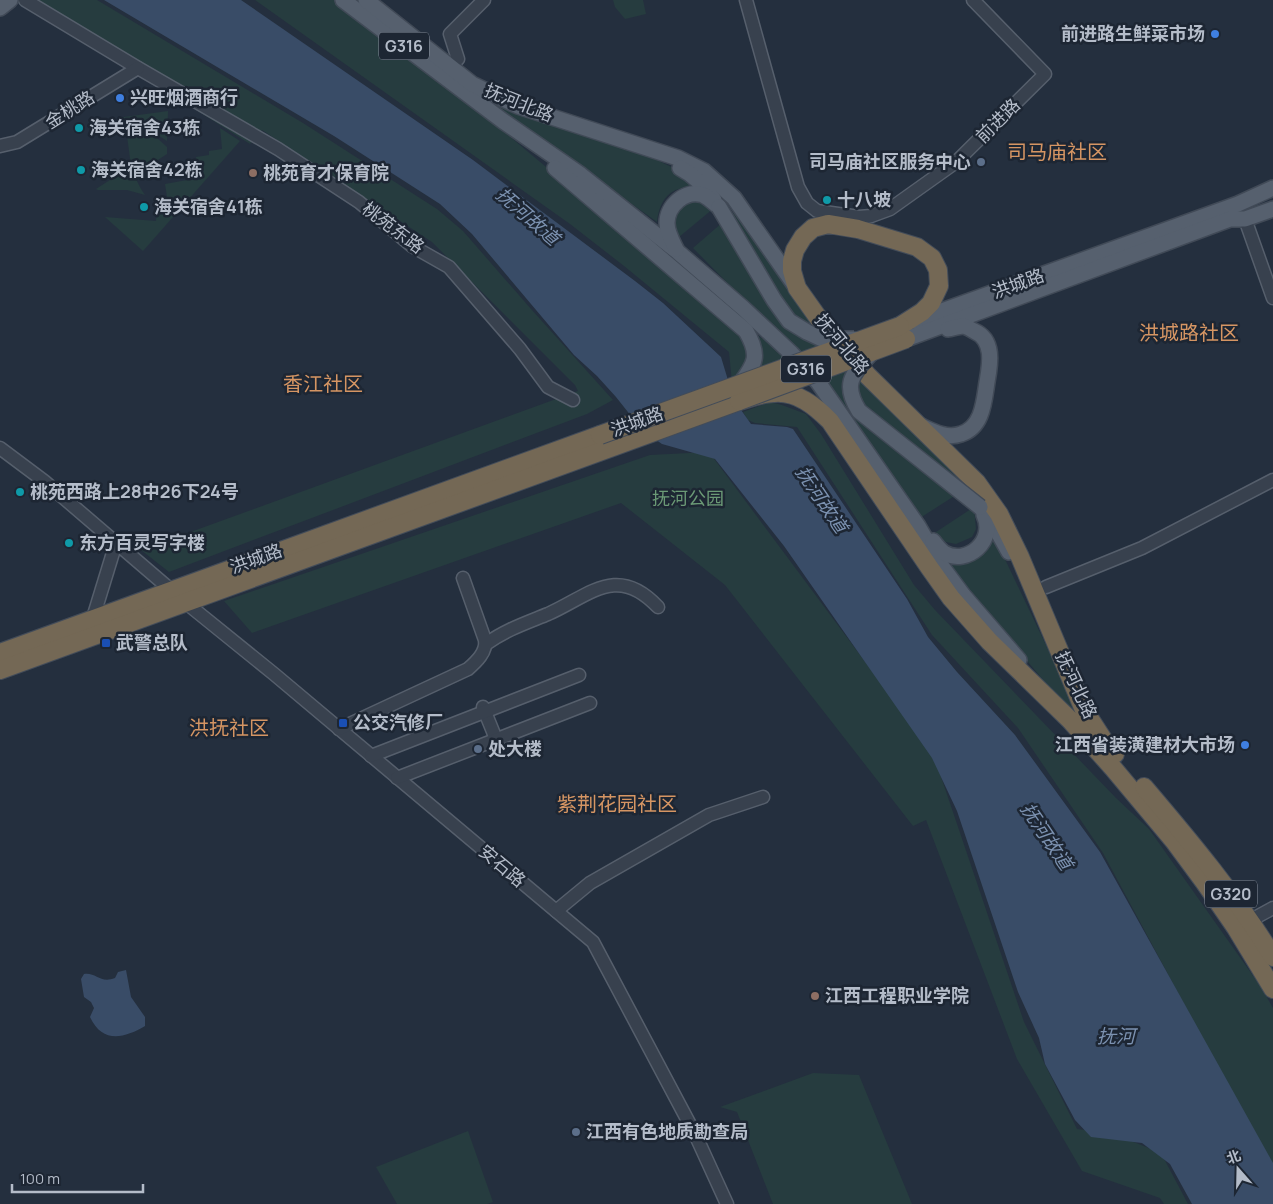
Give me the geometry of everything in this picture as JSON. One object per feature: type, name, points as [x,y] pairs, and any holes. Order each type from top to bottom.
[{"type":"highway","points":[[797,288],[792,271],[792,261],[795,250],[803,237],[813,228],[828,224],[858,229],[917,247],[932,258],[938,270],[938,286],[931,303],[903,332]]},
{"type":"highway","name":"抚河北路","points":[[797,288],[824,326],[868,376],[977,483],[999,514],[1020,557],[1084,710],[1104,741],[1179,838]]},
{"type":"highway","name":"洪城路","points":[[0,670],[903,332]]},
{"type":"highway","points":[[740,392],[791,395],[812,403],[830,421],[951,598],[989,641],[1070,720]]},
{"type":"highway","name":"洪城路","points":[[0,653],[172,590],[605,442]]},
{"type":"highway","name":"抚河北路","points":[[1070,720],[1179,838]]},
{"type":"highway","points":[[1179,838],[1273,989]]},
{"type":"highway","name":"G320","points":[[1179,838],[1251,920],[1273,957]]},
{"type":"main road","points":[[0,8],[10,0]]},
{"type":"main road","name":"抚河北路","points":[[344,0],[503,121],[581,175],[678,252],[743,308],[790,353],[818,382],[918,526],[940,564],[963,595],[1070,720]]},
{"type":"main road","name":"抚河北路","points":[[366,0],[472,84],[518,106],[678,158],[704,172],[734,198],[797,288]]},
{"type":"main road","points":[[503,121],[572,183],[746,331],[754,344],[756,356],[740,392]]},
{"type":"main road","points":[[639,146],[688,172],[706,189],[719,207],[774,300],[790,321],[822,339],[870,345],[854,372],[849,387],[851,398],[859,411],[980,507],[990,518],[1056,642]]},
{"type":"main road","name":"洪城路","points":[[903,332],[1220,211],[1273,188]]},
{"type":"main road","points":[[678,252],[670,238],[667,224],[669,211],[680,199],[690,195],[701,194],[719,207]]},
{"type":"main road","name":"洪城路","points":[[903,332],[1230,219],[1245,219],[1273,209]]},
{"type":"main road","points":[[903,332],[941,330],[964,326],[978,332],[990,350],[991,363],[982,414],[969,431],[955,436],[944,436],[920,426]]},
{"type":"main road","points":[[918,526],[943,552],[953,556],[968,554],[983,545],[987,530],[986,519],[980,507]]},
{"type":"street","name":"桃苑东路","points":[[25,0],[278,149],[359,202],[412,246],[449,266],[548,386],[573,400]]},
{"type":"street","points":[[458,59],[450,34],[484,0]]},
{"type":"street","name":"前进路","points":[[746,0],[798,187],[804,198],[817,211],[871,216],[890,210],[956,162],[1045,74],[973,0]]},
{"type":"street","name":"金桃路","points":[[0,146],[17,142],[138,68]]},
{"type":"street","points":[[1245,219],[1273,298]]},
{"type":"street","name":"安石路","points":[[0,448],[44,481],[185,602],[593,942],[695,1134],[727,1204]]},
{"type":"street","points":[[1046,587],[1142,548],[1273,480]]},
{"type":"street","points":[[93,618],[116,543]]},
{"type":"street","points":[[463,578],[486,644]]},
{"type":"street","points":[[339,729],[468,669],[478,660],[486,644],[509,629],[550,613],[594,589],[606,586],[626,586],[644,595],[658,607]]},
{"type":"street","points":[[371,756],[484,709],[579,675]]},
{"type":"street","points":[[397,778],[590,703]]},
{"type":"street","points":[[484,709],[496,739]]},
{"type":"street","points":[[556,911],[590,883],[709,815],[763,797]]},
{"type":"street","points":[[1251,920],[1273,908]]},
{"type":"green space","points":[[35,0],[97,0],[303,123],[437,209],[463,231],[613,400],[587,414],[169,572],[141,550],[578,391],[575,385],[432,242],[262,130],[250,144],[125,65]]},
{"type":"green space","points":[[255,0],[338,0],[483,114],[714,308],[779,349],[797,370],[733,393],[729,352],[570,224]]},
{"type":"green space","points":[[613,0],[643,0],[646,14],[625,19],[615,7]]},
{"type":"green space","points":[[476,93],[638,151],[682,172],[700,187],[682,188],[670,194],[661,205],[657,222]]},
{"type":"green space","points":[[168,111],[167,141],[145,131],[107,132],[107,125],[124,117]]},
{"type":"green space","points":[[220,128],[240,141],[143,251],[105,217],[156,221],[158,198],[167,197],[165,184],[198,178],[196,157],[209,155],[209,151],[222,149]]},
{"type":"green space","points":[[135,132],[157,138],[167,147],[167,154],[138,173],[131,166],[127,136],[129,133]]},
{"type":"green space","points":[[127,169],[133,175],[145,195],[127,190],[96,189]]},
{"type":"green space","points":[[693,198],[714,208],[679,237],[672,227],[672,214]]},
{"type":"green space","points":[[738,209],[805,309],[970,486],[920,518],[826,383],[693,248]]},
{"type":"green space","points":[[770,402],[806,414],[821,434],[914,585],[935,610],[1116,798],[1149,829],[1261,987],[1273,1008],[1273,1170],[1103,853],[1018,728],[932,635],[797,427],[755,423],[748,420],[743,412]]},
{"type":"green space","name":"抚河公园","points":[[709,452],[933,753],[1024,1022],[1077,1129],[1111,1133],[1161,1153],[1188,1204],[1164,1204],[1160,1198],[1082,1171],[1017,1059],[926,820],[913,826],[725,585],[621,503],[252,633],[224,601],[650,455]]},
{"type":"green space","points":[[974,507],[976,529],[972,537],[956,544],[946,542],[933,534]]},
{"type":"green space","points":[[992,532],[1079,714],[1074,717],[944,561]]},
{"type":"green space","points":[[813,1073],[859,1075],[912,1204],[773,1204],[737,1112],[720,1107]]},
{"type":"green space","points":[[468,1131],[493,1202],[487,1204],[397,1204],[376,1167]]},
{"type":"water","name":"抚河","points":[[104,0],[241,0],[473,160],[663,303],[721,357],[734,400],[751,424],[793,429],[907,599],[928,637],[957,672],[1015,735],[1100,852],[1273,1163],[1273,1204],[1192,1204],[1170,1164],[1142,1143],[1091,1137],[1075,1120],[1045,1064],[1039,1038],[1018,992],[957,811],[932,758],[784,546],[715,459],[662,444],[643,431],[597,376],[574,355],[472,234],[440,204],[334,136]]},
{"type":"water","points":[[126,970],[131,997],[145,1017],[145,1026],[121,1036],[107,1035],[95,1025],[90,1017],[94,1008],[91,1002],[84,997],[81,979],[84,974],[88,974],[106,980],[115,978],[118,972]]},
{"type":"place","name":"前进路生鲜菜市场","points":[[1215,34]]},
{"type":"place","name":"兴旺烟酒商行","points":[[120,98]]},
{"type":"place","name":"海关宿舍43栋","points":[[79,128]]},
{"type":"place","name":"司马庙社区服务中心","points":[[981,162]]},
{"type":"place","name":"海关宿舍42栋","points":[[81,170]]},
{"type":"place","name":"桃苑育才保育院","points":[[253,173]]},
{"type":"place","name":"十八坡","points":[[827,200]]},
{"type":"place","name":"海关宿舍41栋","points":[[144,207]]},
{"type":"place","name":"桃苑西路上28中26下24号","points":[[20,492]]},
{"type":"place","name":"东方百灵写字楼","points":[[69,543]]},
{"type":"place","name":"武警总队","points":[[106,643]]},
{"type":"place","name":"公交汽修厂","points":[[343,723]]},
{"type":"place","name":"江西省装潢建材大市场","points":[[1245,745]]},
{"type":"place","name":"处大楼","points":[[478,749]]},
{"type":"place","name":"江西工程职业学院","points":[[815,996]]},
{"type":"place","name":"江西有色地质勘查局","points":[[576,1132]]},
{"type":"district","name":"司马庙社区","points":[[1057,152]]},
{"type":"district","name":"洪城路社区","points":[[1189,333]]},
{"type":"district","name":"香江社区","points":[[323,384]]},
{"type":"district","name":"洪抚社区","points":[[229,728]]},
{"type":"district","name":"紫荆花园社区","points":[[617,804]]},
{"type":"water label","name":"抚河故道","points":[[528,216]]},
{"type":"water label","name":"抚河故道","points":[[822,499]]},
{"type":"water label","name":"抚河故道","points":[[1047,836]]}]
